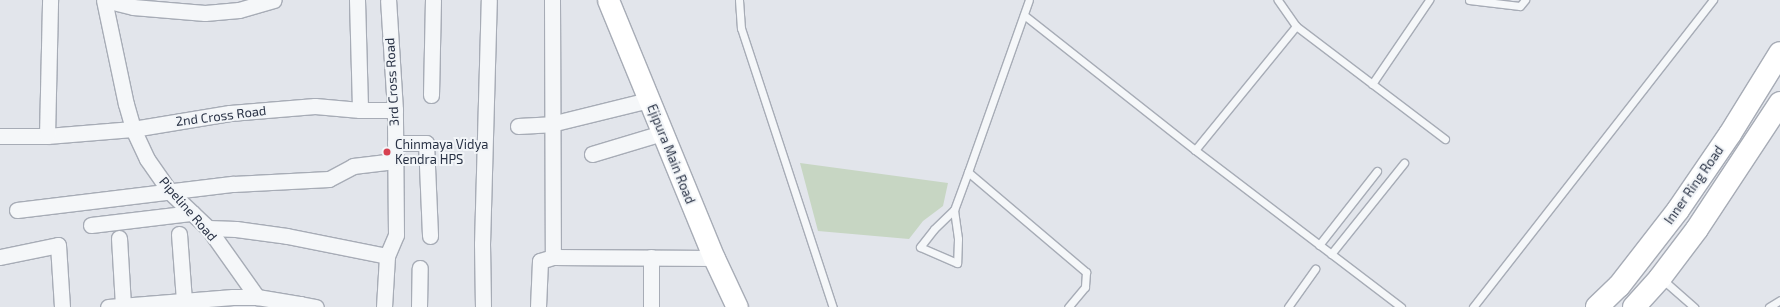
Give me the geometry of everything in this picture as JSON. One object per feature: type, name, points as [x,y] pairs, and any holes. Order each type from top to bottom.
[{"type":"main road","name":"Inner Ring Road","points":[[1597,307],[1619,286],[1678,210],[1730,134],[1780,53]]},
{"type":"main road","name":"Inner Ring Road","points":[[1634,307],[1660,278],[1701,222],[1780,103]]},
{"type":"street","points":[[47,136],[50,0]]},
{"type":"street","points":[[105,0],[134,4],[240,10],[274,0]]},
{"type":"street","name":"Pipeline Road","points":[[105,0],[126,104],[133,129],[147,159],[170,192],[208,228],[257,297]]},
{"type":"street","points":[[357,0],[360,110]]},
{"type":"street","name":"3rd Cross Road","points":[[384,307],[387,256],[396,235],[395,110],[388,0]]},
{"type":"street","points":[[431,95],[433,0]]},
{"type":"street","points":[[483,307],[482,244],[489,0]]},
{"type":"street","points":[[552,0],[551,124],[553,257]]},
{"type":"street","name":"Ejipura Main Road","points":[[608,0],[714,258],[737,307]]},
{"type":"street","points":[[518,126],[551,124],[649,100]]},
{"type":"street","name":"2nd Cross Road","points":[[0,136],[47,136],[133,129],[230,113],[315,106],[360,110],[395,110]]},
{"type":"street","points":[[592,154],[662,133]]},
{"type":"street","points":[[395,143],[426,143],[430,236]]},
{"type":"street","points":[[17,210],[233,184],[329,179],[353,166],[395,161]]},
{"type":"street","points":[[91,225],[192,213]]},
{"type":"street","points":[[208,228],[236,229],[287,236],[387,256]]},
{"type":"street","points":[[179,234],[184,301]]},
{"type":"street","points":[[118,238],[123,306]]},
{"type":"street","points":[[0,257],[58,245],[62,307]]},
{"type":"street","points":[[538,307],[540,261],[553,257],[714,258]]},
{"type":"street","points":[[651,257],[651,307]]},
{"type":"street","points":[[419,307],[420,268]]},
{"type":"street","points":[[108,307],[160,305],[184,301],[233,302],[257,297],[273,303],[316,307]]},
{"type":"lane","points":[[739,0],[741,28],[833,307]]},
{"type":"lane","points":[[954,210],[958,239],[957,263],[920,247],[934,229],[954,210],[1029,0]]},
{"type":"lane","points":[[1278,0],[1296,26],[1445,139]]},
{"type":"lane","points":[[1372,84],[1429,0]]},
{"type":"lane","points":[[1470,0],[1520,6],[1525,0]]},
{"type":"lane","points":[[1472,307],[1713,0]]},
{"type":"lane","points":[[1024,16],[1195,150],[1401,307]]},
{"type":"lane","points":[[1195,150],[1296,26]]},
{"type":"lane","points":[[1331,254],[1404,163]]},
{"type":"lane","points":[[1319,245],[1377,171]]},
{"type":"lane","points":[[968,172],[1086,272],[1085,287],[1068,307]]},
{"type":"lane","points":[[1288,307],[1315,269]]},
{"type":"lane","points":[[1660,278],[1694,307]]},
{"type":"lane","points":[[1769,307],[1780,300]]},
{"type":"green space","points":[[800,163],[948,183],[943,206],[923,221],[909,239],[818,231]]},
{"type":"place","name":"Chinmaya Vidya Kendra HPS","points":[[387,152]]}]
